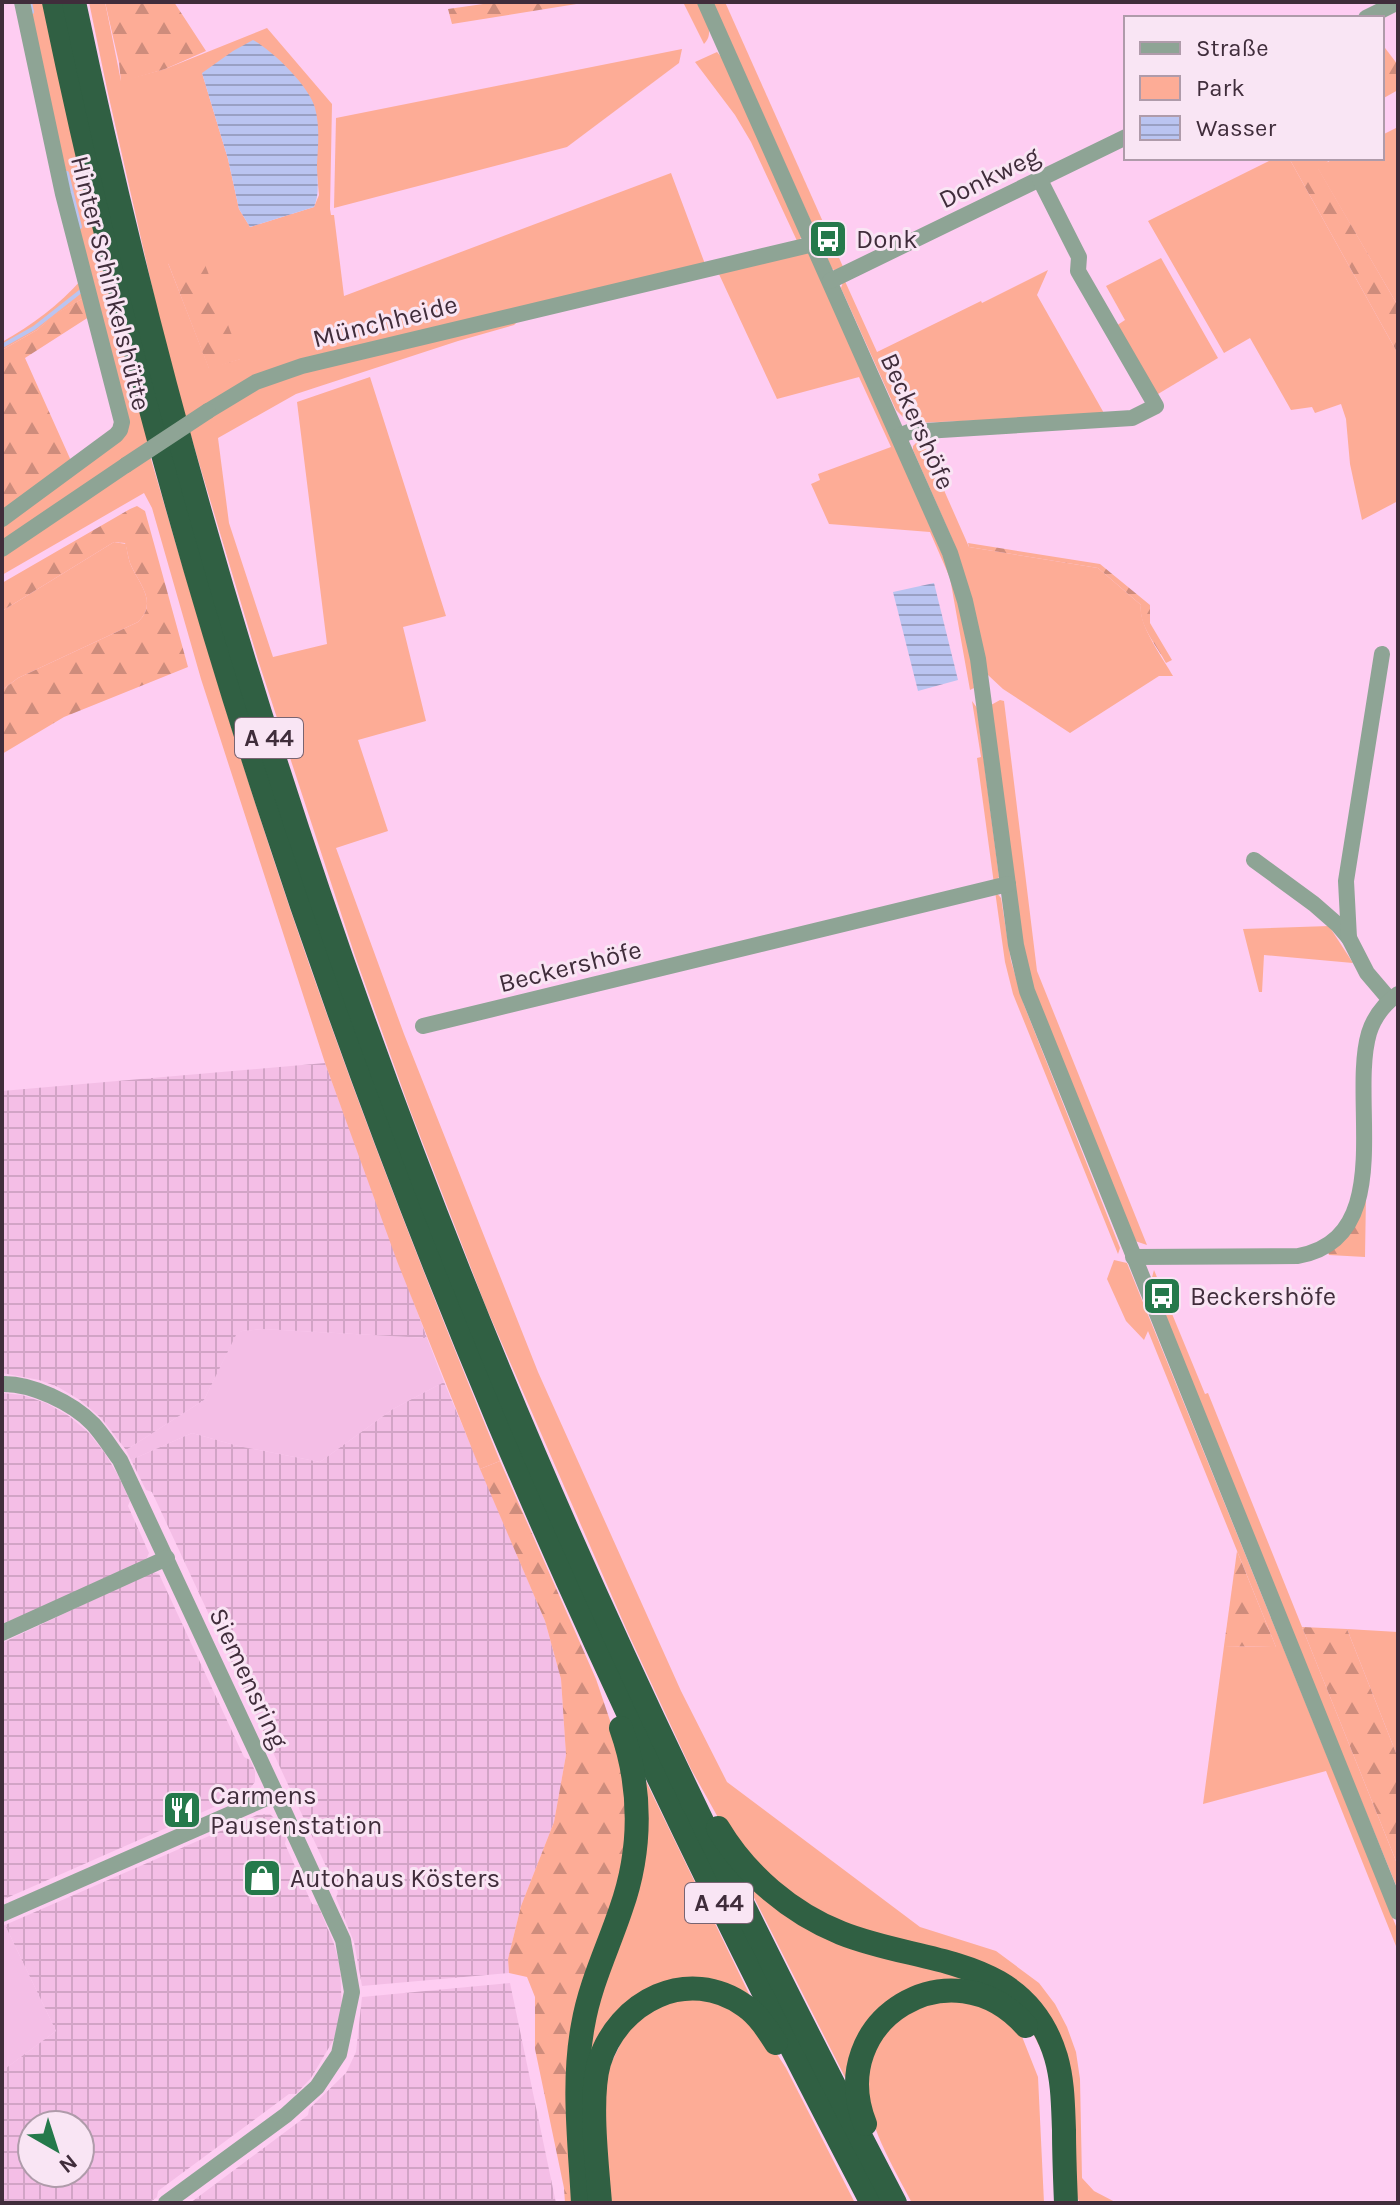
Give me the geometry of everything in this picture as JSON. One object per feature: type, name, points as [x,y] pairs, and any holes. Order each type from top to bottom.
[{"type":"highway","name":"A 44","points":[[54,2],[88,157],[153,418],[221,651],[287,861],[428,1249],[500,1426],[600,1654],[702,1869],[843,2149],[880,2197]]},
{"type":"highway","name":"A 44","points":[[74,2],[175,419],[242,652],[322,898],[391,1094],[552,1496],[647,1705],[880,2197]]},
{"type":"highway","points":[[596,2202],[577,2084],[581,2031],[595,1975],[629,1884],[637,1820],[629,1754],[604,1682],[600,1654]]},
{"type":"highway","points":[[647,1705],[670,1734],[725,1839],[748,1869],[783,1899],[819,1923],[849,1936],[980,1971],[1006,1986],[1027,2005],[1048,2037],[1059,2067],[1068,2196]]},
{"type":"highway","points":[[596,2202],[595,2101],[601,2058],[609,2038],[622,2020],[647,2001],[672,1991],[697,1989],[714,1992],[737,2001],[754,2013],[777,2043],[819,2121],[843,2149]]},
{"type":"highway","points":[[880,2197],[880,2161],[859,2103],[858,2074],[866,2042],[879,2023],[898,2006],[918,1995],[943,1990],[987,1996],[1007,2007],[1029,2030],[1038,2047],[1047,2088],[1049,2203]]},
{"type":"street","name":"Hinter Schinkelshütte","points":[[2,519],[113,437],[122,424],[63,194],[22,2]]},
{"type":"street","name":"Beckershöfe","points":[[705,2],[818,243],[830,281],[948,547],[972,628],[979,665],[1017,955],[1028,996],[1398,1912]]},
{"type":"street","points":[[1370,16],[1398,2]]},
{"type":"street","name":"Donkweg","points":[[830,281],[1124,138]]},
{"type":"street","points":[[899,436],[909,432],[1132,418],[1156,406],[1078,271],[1079,257],[1040,180]]},
{"type":"street","name":"Münchheide","points":[[2,549],[256,382],[302,366],[818,243]]},
{"type":"street","points":[[1349,938],[1346,881],[1382,654]]},
{"type":"street","points":[[1133,1257],[1295,1256],[1318,1250],[1340,1235],[1353,1215],[1361,1191],[1367,1041],[1376,1017],[1394,997],[1367,973],[1349,938],[1334,921],[1254,860]]},
{"type":"street","name":"Beckershöfe","points":[[423,1026],[1008,884]]},
{"type":"street","name":"Siemensring","points":[[2,1384],[51,1395],[91,1422],[120,1460],[343,1940],[352,1992],[339,2054],[317,2087],[286,2115],[166,2203]]},
{"type":"street","points":[[2,1633],[167,1558]]},
{"type":"street","points":[[2,1914],[276,1794]]},
{"type":"shaded area","points":[[325,1063],[427,1338],[263,1329],[242,1331],[236,1335],[204,1400],[126,1450],[101,1418],[80,1400],[39,1380],[2,1373],[2,1091]]},
{"type":"shaded area","points":[[263,1329],[427,1338],[444,1382],[393,1409],[320,1462],[238,1446],[192,1433],[131,1460],[126,1450],[204,1400],[236,1334]]},
{"type":"shaded area","points":[[444,1382],[545,1621],[561,1679],[566,1755],[554,1822],[521,1906],[508,1959],[509,1973],[362,1986],[354,1942],[336,1898],[338,1892],[152,1492],[146,1490],[131,1460],[192,1433],[238,1446],[320,1462],[393,1409]]},
{"type":"shaded area","points":[[2,1393],[22,1395],[46,1403],[69,1416],[89,1433],[118,1475],[149,1553],[146,1560],[2,1627]]},
{"type":"shaded area","points":[[152,1572],[159,1574],[244,1757],[250,1760],[255,1771],[255,1782],[246,1793],[2,1900],[2,1643]]},
{"type":"shaded area","points":[[270,1814],[280,1824],[285,1844],[312,1904],[318,1905],[334,1944],[340,1966],[342,2011],[334,2039],[311,2078],[296,2094],[289,2094],[158,2191],[157,2197],[149,2203],[2,2203],[2,2071],[56,2031],[5,1925],[257,1815]]},
{"type":"shaded area","points":[[5,1925],[56,2031],[2,2071],[2,1926]]},
{"type":"shaded area","points":[[510,1983],[556,2203],[190,2203],[308,2115],[309,2109],[346,2073],[356,2052],[362,1997]]},
{"type":"green space","points":[[26,2],[44,2],[147,426],[151,459],[256,804],[301,941],[367,1123],[500,1461],[480,1469],[397,1261],[325,1063],[201,679],[152,508],[144,493],[2,575],[2,524],[127,431]]},
{"type":"green space","points":[[89,2],[105,2],[121,81],[165,69],[267,28],[332,104],[330,209],[331,215],[334,215],[344,296],[671,173],[705,264],[297,360],[268,384],[303,369],[521,318],[514,325],[296,394],[218,438],[229,523],[273,657],[327,644],[297,402],[370,377],[446,616],[403,627],[426,721],[358,740],[388,831],[336,848],[404,1034],[538,1372],[681,1691],[727,1782],[920,1927],[996,1951],[1039,1983],[1055,2004],[1076,2052],[1080,2079],[1082,2178],[1094,2191],[1117,2203],[1080,2203],[1075,2193],[1033,2000],[855,1930],[777,1886],[725,1830],[691,1769],[628,1633],[486,1307],[355,956],[258,660],[170,366]],"holes":[[[202,73],[317,174],[319,195],[314,207],[250,227],[239,209],[228,159]],[[168,263],[240,359],[209,368]]]},
{"type":"green space","points":[[105,2],[174,2],[206,51],[165,69],[121,82]]},
{"type":"green space","points":[[497,2],[589,2],[452,24],[448,9]]},
{"type":"green space","points":[[683,2],[699,2],[709,30],[704,44]]},
{"type":"green space","points":[[713,2],[725,2],[844,269],[832,269]]},
{"type":"green space","points":[[1384,47],[1398,65],[1398,90],[1384,98]]},
{"type":"green space","points":[[682,49],[679,63],[567,147],[334,208],[336,118]]},
{"type":"green space","points":[[717,52],[724,60],[803,234],[798,243],[751,142],[695,62]]},
{"type":"green space","points":[[1398,127],[1398,306],[1317,167],[1332,160],[1384,160],[1384,134]]},
{"type":"green space","points":[[1271,160],[1290,160],[1398,354],[1398,501],[1362,520],[1341,404],[1315,413],[1312,407],[1291,410],[1250,338],[1224,353],[1148,221]]},
{"type":"green space","points":[[1290,160],[1327,160],[1318,168],[1398,306],[1398,354]]},
{"type":"green space","points":[[807,252],[811,254],[953,579],[971,658],[974,688],[970,690],[950,578],[930,532],[829,524],[811,484],[820,480],[818,474],[891,447],[859,377],[777,399],[718,272]]},
{"type":"green space","points":[[201,254],[241,359],[209,369],[168,263]]},
{"type":"green space","points":[[1161,258],[1218,358],[1153,397],[1113,328],[1125,320],[1106,286]]},
{"type":"green space","points":[[1048,270],[1037,295],[1105,415],[913,423],[906,420],[896,410],[841,288],[844,279],[877,352]]},
{"type":"green space","points":[[82,279],[87,296],[2,350],[2,342],[45,314]]},
{"type":"green space","points":[[87,296],[92,315],[25,358],[72,463],[2,515],[2,350]]},
{"type":"green space","points":[[921,438],[969,547],[1098,568],[1141,605],[1147,632],[1173,676],[1159,676],[1070,733],[1003,689],[988,675],[953,541],[913,450]]},
{"type":"green space","points":[[137,506],[145,511],[188,667],[64,717],[2,754],[2,690],[18,678],[138,622],[144,615],[147,600],[130,563],[125,543],[114,542],[2,611],[2,583]]},
{"type":"green space","points":[[114,542],[126,544],[130,563],[145,592],[147,607],[144,615],[138,622],[18,678],[2,690],[2,611]]},
{"type":"green space","points":[[968,543],[1100,564],[1150,605],[1150,623],[1172,660],[1166,663],[1149,635],[1142,620],[1141,605],[1098,568],[969,547]]},
{"type":"green space","points":[[972,701],[977,708],[999,877],[994,884],[977,758],[981,757]]},
{"type":"green space","points":[[1004,701],[1037,971],[1147,1245],[1135,1241],[1031,985],[1021,947],[991,705]]},
{"type":"green space","points":[[995,891],[1001,898],[1011,961],[1024,1005],[1120,1248],[1118,1254],[1013,994]]},
{"type":"green space","points":[[1329,926],[1353,963],[1264,955],[1262,992],[1259,992],[1243,929]]},
{"type":"green space","points":[[1366,1195],[1365,1257],[1329,1255],[1328,1252],[1353,1228]]},
{"type":"green space","points":[[1114,1260],[1127,1263],[1398,1931],[1398,1951],[1326,1771],[1203,1804],[1224,1646],[1276,1647],[1148,1331],[1144,1340],[1126,1321],[1107,1279]]},
{"type":"green space","points":[[1154,1270],[1205,1394],[1208,1393],[1398,1866],[1398,1890],[1152,1292]]},
{"type":"green space","points":[[500,1461],[596,1679],[630,1780],[629,1857],[571,2043],[573,2203],[565,2203],[535,2049],[535,1997],[527,1977],[509,1973],[508,1959],[521,1906],[554,1822],[566,1755],[561,1679],[545,1621],[480,1469]]},
{"type":"green space","points":[[1237,1551],[1276,1647],[1224,1646]]},
{"type":"green space","points":[[1302,1627],[1347,1629],[1398,1758],[1398,1866]]},
{"type":"green space","points":[[1347,1629],[1398,1632],[1398,1758]]},
{"type":"green space","points":[[641,1771],[754,2004],[725,1991],[623,2013],[585,2071]]},
{"type":"green space","points":[[737,1864],[761,1886],[1021,2004],[1050,2068],[1029,2025],[997,1998],[901,2000],[853,2093]]},
{"type":"green space","points":[[686,1997],[718,2001],[743,2013],[766,2037],[786,2068],[855,2203],[609,2203],[605,2076],[631,2022],[659,2003]]},
{"type":"green space","points":[[942,1998],[989,2002],[1019,2029],[1038,2077],[1044,2203],[912,2203],[888,2157],[870,2109],[866,2086],[869,2062],[879,2039],[897,2017]]},
{"type":"water","points":[[253,40],[289,70],[312,99],[318,129],[318,186],[314,207],[250,227],[239,209],[228,159],[202,73]]},
{"type":"water","points":[[934,583],[958,680],[918,691],[893,592]]},
{"type":"waterway","points":[[30,2],[32,12]]},
{"type":"waterway","points":[[67,173],[80,227]]},
{"type":"waterway","points":[[2,346],[34,328],[81,291]]},
{"type":"place","name":"Donk","points":[[828,239]]},
{"type":"place","name":"Beckershöfe","points":[[1162,1296]]},
{"type":"place","name":"Carmens Pausenstation","points":[[182,1810]]},
{"type":"place","name":"Autohaus Kösters","points":[[262,1878]]}]
